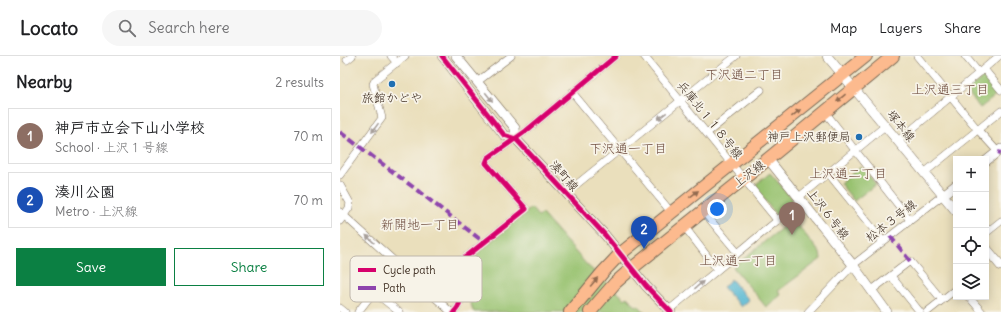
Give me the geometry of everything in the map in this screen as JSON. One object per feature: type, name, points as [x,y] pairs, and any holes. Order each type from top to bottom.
[{"type":"main road","name":"上沢線","points":[[570,312],[620,254],[866,56]]},
{"type":"main road","name":"上沢線","points":[[590,312],[615,283],[631,269],[893,56]]},
{"type":"street","points":[[391,56],[397,63]]},
{"type":"street","points":[[340,175],[382,118],[373,84],[375,80],[405,56]]},
{"type":"street","name":"湊町線","points":[[442,56],[504,135],[516,138],[620,254],[646,286],[670,311]]},
{"type":"street","name":"湊町線","points":[[456,56],[515,128],[516,138]]},
{"type":"street","points":[[477,82],[511,56]]},
{"type":"street","points":[[467,256],[526,209],[486,163],[488,158],[516,138],[616,56]]},
{"type":"street","name":"兵庫北１１８号線","points":[[644,56],[777,220]]},
{"type":"street","points":[[566,193],[736,56]]},
{"type":"street","name":"塚本線","points":[[827,56],[953,207]]},
{"type":"street","points":[[917,56],[978,130],[999,150],[989,158]]},
{"type":"street","points":[[964,56],[1001,90]]},
{"type":"street","points":[[898,141],[998,56]]},
{"type":"street","points":[[707,133],[761,90]]},
{"type":"street","points":[[572,92],[671,212]]},
{"type":"street","points":[[924,173],[1001,111]]},
{"type":"street","points":[[825,112],[853,145],[855,151],[910,220]]},
{"type":"street","points":[[670,311],[717,269],[777,220],[828,173],[885,126]]},
{"type":"street","name":"上沢６号線","points":[[768,159],[801,198],[872,290],[887,312]]},
{"type":"street","points":[[828,173],[883,241]]},
{"type":"street","points":[[340,185],[350,203],[349,208],[341,216],[388,256]]},
{"type":"street","points":[[943,195],[953,187]]},
{"type":"street","name":"松本３号線","points":[[808,312],[853,265],[943,195]]},
{"type":"street","points":[[703,211],[737,252]]},
{"type":"street","points":[[989,231],[1001,221]]},
{"type":"street","points":[[684,226],[717,269]]},
{"type":"street","points":[[989,252],[1001,266]]},
{"type":"street","points":[[872,290],[910,261],[942,300]]},
{"type":"street","points":[[891,276],[920,312]]},
{"type":"street","points":[[930,311],[953,291]]},
{"type":"street","points":[[972,300],[982,312]]},
{"type":"street","points":[[358,312],[366,302]]},
{"type":"street","points":[[386,302],[399,312]]},
{"type":"street","points":[[441,302],[453,312],[459,307],[461,302]]},
{"type":"street","points":[[340,308],[345,312]]},
{"type":"green space","points":[[984,77],[998,94],[980,108],[966,90]]},
{"type":"green space","points":[[861,166],[876,184],[854,201],[840,183]]},
{"type":"green space","points":[[770,173],[792,198],[791,206],[780,216],[776,215],[754,186]]},
{"type":"green space","points":[[531,208],[538,216],[542,214],[587,265],[625,299],[627,297],[645,312],[475,312],[473,311],[471,302],[482,302],[482,256],[473,256]]},
{"type":"green space","points":[[793,219],[820,253],[821,259],[778,291],[781,295],[766,307],[733,267]]},
{"type":"water","points":[[731,279],[749,300],[741,307],[723,287]]},
{"type":"marked path","points":[[340,132],[481,240]]},
{"type":"marked path","points":[[890,236],[910,261]]},
{"type":"cycle path","points":[[442,56],[504,135],[516,139],[605,235],[646,286],[671,312]]},
{"type":"cycle path","points":[[467,256],[526,209],[486,163],[488,158],[526,131],[616,56]]},
{"type":"cycle path","points":[[454,312],[460,302]]},
{"type":"place","name":"旅館かどや","points":[[392,84]]},
{"type":"place","name":"神戸上沢郵便局","points":[[859,137]]},
{"type":"place","name":"神戸市立会下山小学校","points":[[792,235]]},
{"type":"place","name":"湊川公園","points":[[644,249]]},
{"type":"district","name":"下沢通二丁目","points":[[744,74]]},
{"type":"district","name":"上沢通三丁目","points":[[950,89]]},
{"type":"district","name":"下沢通一丁目","points":[[628,148]]},
{"type":"district","name":"上沢通二丁目","points":[[848,173]]},
{"type":"district","name":"新開地一丁目","points":[[420,224]]},
{"type":"district","name":"上沢通一丁目","points":[[738,260]]}]
